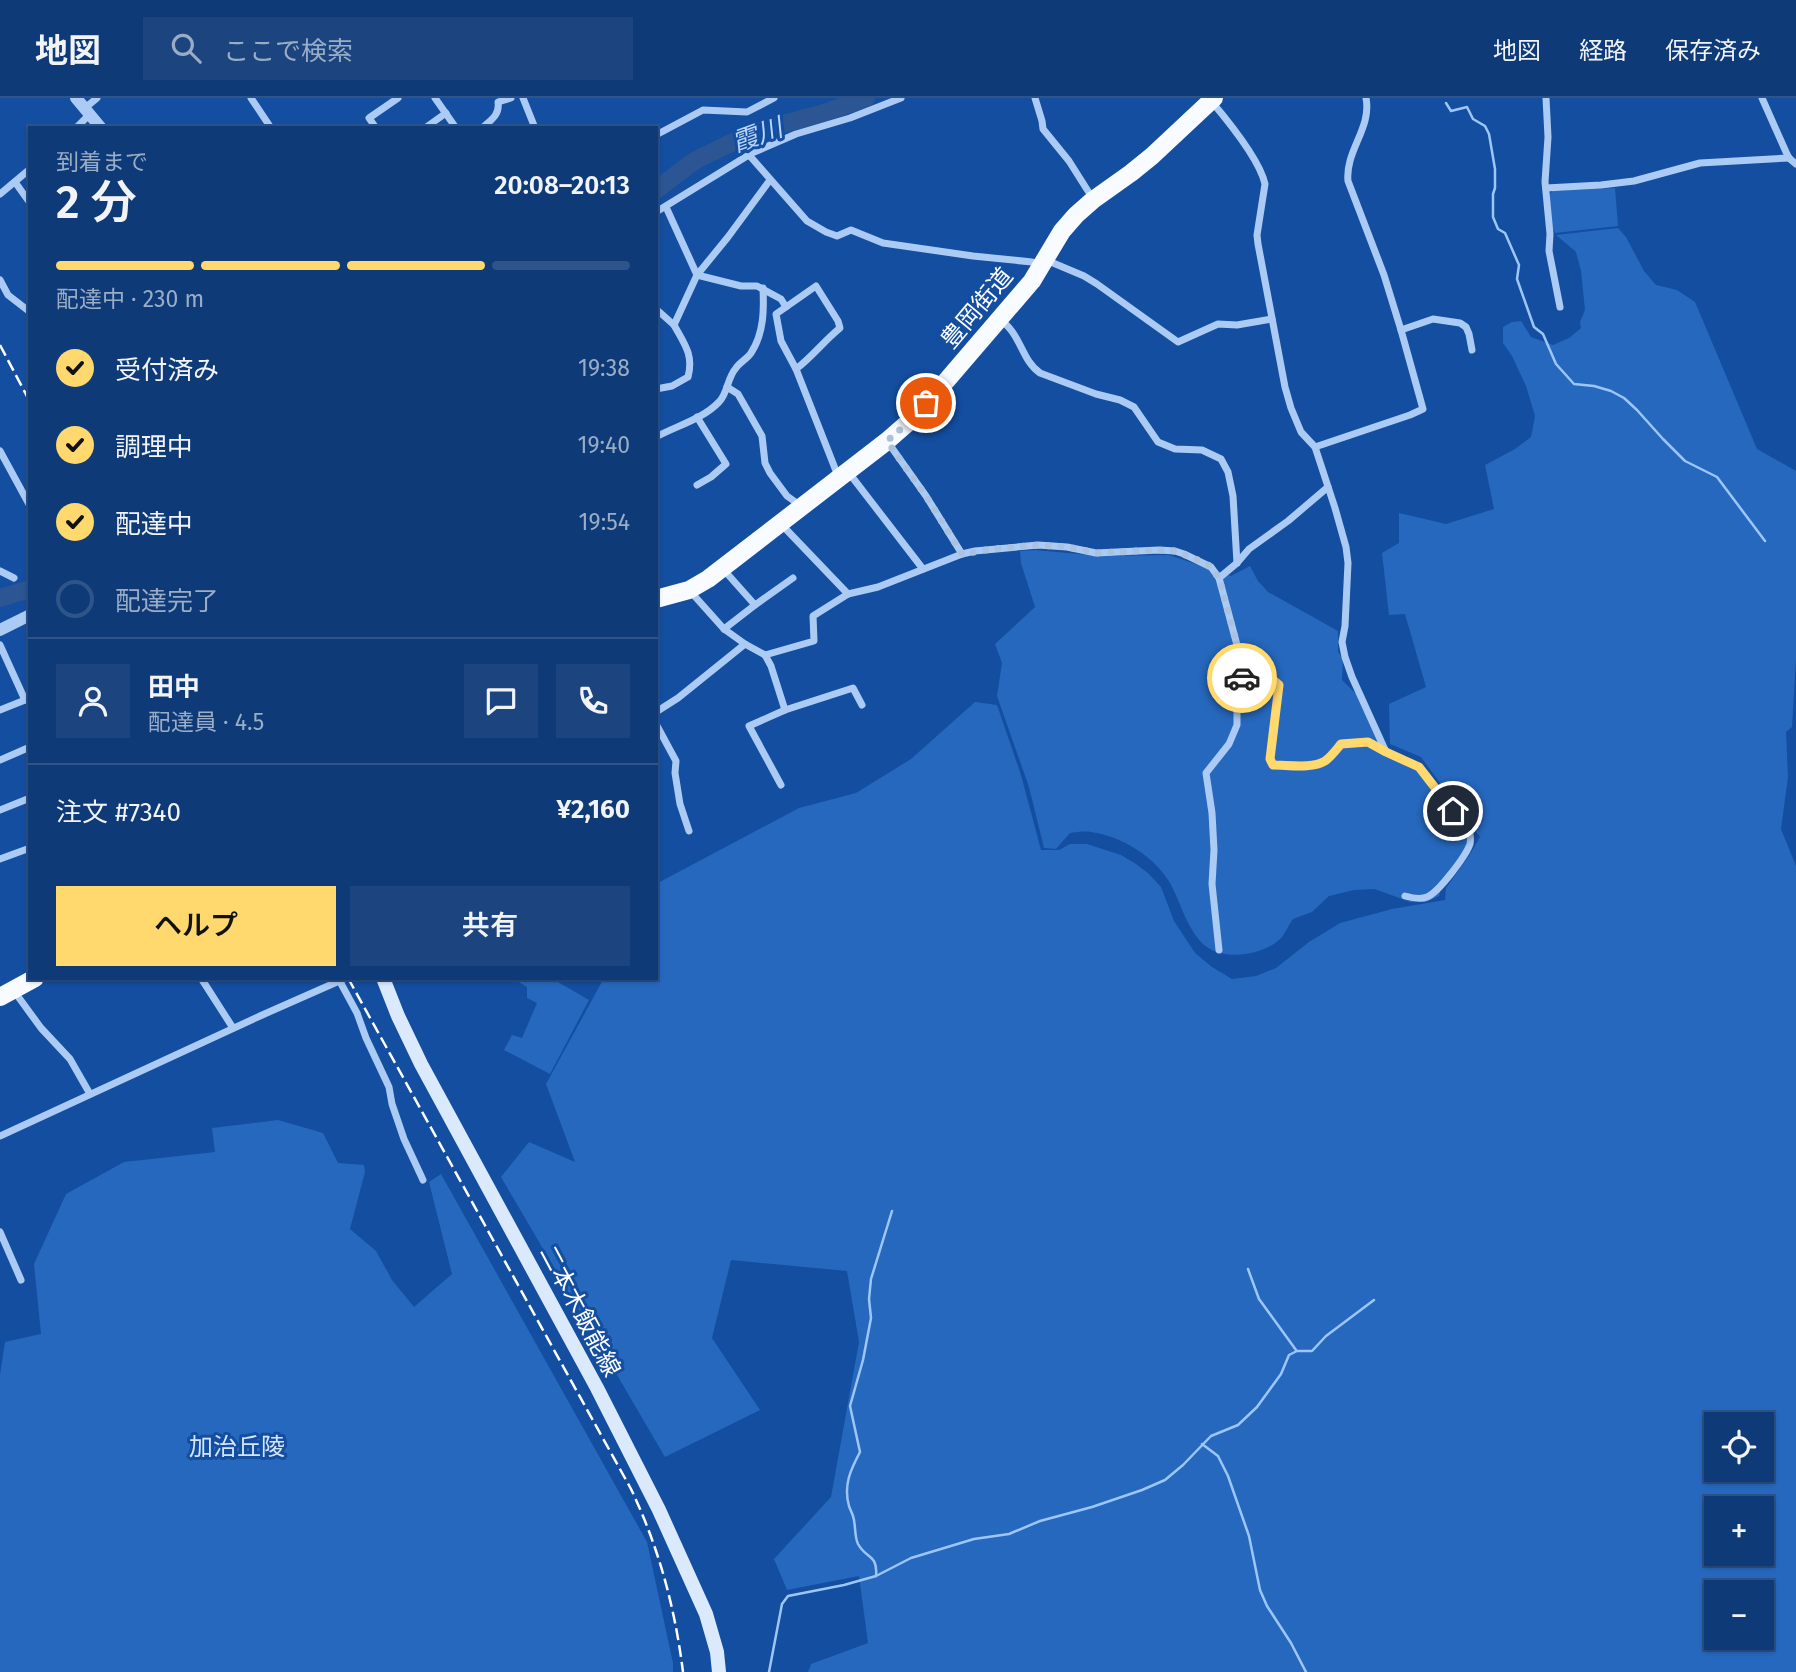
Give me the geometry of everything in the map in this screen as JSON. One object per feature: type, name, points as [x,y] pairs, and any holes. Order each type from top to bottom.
[{"type":"main road","name":"豊岡街道","points":[[658,598],[689,590],[722,568],[887,441],[919,412],[1000,320],[1032,281],[1062,231],[1076,215],[1152,156],[1212,99]]},
{"type":"main road","points":[[7,993],[31,980]]},
{"type":"main road","name":"二本木飯能線","points":[[384,980],[421,1064],[607,1408],[659,1510],[706,1614],[719,1672]]},
{"type":"street","points":[[77,126],[84,107],[97,98]]},
{"type":"street","points":[[251,98],[270,126]]},
{"type":"street","points":[[375,126],[369,118],[398,98]]},
{"type":"street","points":[[435,98],[455,126]]},
{"type":"street","points":[[484,126],[499,110],[497,100],[511,98]]},
{"type":"street","points":[[523,98],[534,126]]},
{"type":"street","points":[[658,134],[703,110],[747,112],[774,98]]},
{"type":"street","points":[[658,211],[749,155],[796,134],[850,118],[901,98]]},
{"type":"street","points":[[1035,98],[1043,129],[1069,162],[1093,200]]},
{"type":"street","points":[[1315,447],[1423,409],[1384,275],[1348,181],[1348,164],[1366,122],[1366,98]]},
{"type":"street","points":[[1546,98],[1549,251],[1560,307]]},
{"type":"street","points":[[1546,188],[1634,181],[1700,163],[1793,161],[1762,98]]},
{"type":"street","points":[[1212,99],[1264,177],[1257,235],[1285,387],[1301,432],[1315,447],[1346,547],[1348,563],[1342,642],[1352,677],[1386,752]]},
{"type":"street","points":[[84,107],[98,126]]},
{"type":"street","points":[[428,126],[446,113]]},
{"type":"street","points":[[749,155],[807,221],[837,236],[851,230],[883,243],[1043,263],[1084,276],[1178,342],[1218,324],[1237,325],[1272,319]]},
{"type":"street","points":[[0,194],[28,171]]},
{"type":"street","points":[[674,325],[696,275],[771,180]]},
{"type":"street","points":[[15,182],[28,201]]},
{"type":"street","points":[[666,207],[696,275]]},
{"type":"street","points":[[696,275],[741,286],[763,288],[781,299],[786,307]]},
{"type":"street","points":[[0,280],[8,295],[28,310]]},
{"type":"street","points":[[796,369],[810,359],[840,328],[816,286],[776,314],[781,341],[843,474],[923,569]]},
{"type":"street","points":[[658,436],[697,417],[719,402],[735,368],[751,354],[762,325],[763,288]]},
{"type":"street","points":[[658,311],[674,325],[690,357],[691,367],[688,377],[672,386],[658,389]]},
{"type":"street","points":[[1401,330],[1433,319],[1460,323],[1466,327],[1472,350]]},
{"type":"street","points":[[1000,320],[1019,340],[1033,369],[1134,407],[1158,442],[1175,449],[1202,450],[1220,459],[1228,472],[1233,496],[1237,564]]},
{"type":"street","points":[[727,387],[738,394],[762,436],[765,463],[770,473],[787,496],[801,506]]},
{"type":"street","points":[[697,417],[726,464],[697,485]]},
{"type":"street","points":[[887,441],[962,554]]},
{"type":"street","points":[[1,455],[28,502]]},
{"type":"street","points":[[1219,578],[1237,564],[1249,549],[1328,487]]},
{"type":"street","points":[[779,523],[848,594]]},
{"type":"street","points":[[765,655],[814,641],[813,616],[848,594],[878,587],[962,554],[1038,545],[1096,553],[1159,550],[1175,551],[1211,567],[1219,578],[1237,645],[1237,725],[1228,744],[1206,773],[1212,813],[1212,884],[1219,950]]},
{"type":"street","points":[[722,568],[755,605]]},
{"type":"street","points":[[0,571],[14,578]]},
{"type":"street","points":[[724,629],[793,578]]},
{"type":"street","points":[[689,590],[724,629],[765,655],[785,710]]},
{"type":"street","points":[[0,630],[28,616]]},
{"type":"street","points":[[658,711],[745,644]]},
{"type":"street","points":[[0,645],[27,699],[0,710]]},
{"type":"street","points":[[1237,678],[1272,679],[1279,685],[1270,759],[1273,765],[1315,765],[1323,762],[1341,744],[1368,742],[1419,767],[1469,832],[1471,842],[1430,896],[1405,896]]},
{"type":"street","points":[[782,785],[749,726],[785,710],[853,688],[862,705]]},
{"type":"street","points":[[658,728],[676,761],[675,773],[680,804],[689,831]]},
{"type":"street","points":[[0,760],[28,748]]},
{"type":"street","points":[[0,810],[28,798]]},
{"type":"street","points":[[0,859],[28,849]]},
{"type":"street","points":[[202,980],[233,1028]]},
{"type":"street","points":[[0,1136],[339,980]]},
{"type":"street","points":[[341,980],[389,1087],[404,1139],[423,1180]]},
{"type":"street","points":[[7,993],[70,1059],[90,1094]]},
{"type":"street","points":[[0,1232],[21,1280]]},
{"type":"green space","points":[[1615,188],[1618,226],[1555,233],[1549,194],[1553,191]]},
{"type":"green space","points":[[1618,228],[1626,237],[1644,271],[1656,285],[1677,290],[1695,302],[1757,449],[1796,471],[1796,658],[1792,727],[1786,732],[1788,777],[1781,829],[1796,866],[1796,1672],[808,1672],[811,1664],[868,1643],[859,1576],[787,1590],[774,1559],[831,1497],[859,1342],[847,1271],[731,1260],[712,1338],[760,1410],[665,1457],[501,1177],[529,1142],[575,1162],[546,1084],[603,980],[658,980],[658,883],[799,808],[856,793],[911,759],[975,702],[997,705],[1021,775],[1041,850],[1059,850],[1070,844],[1087,844],[1121,855],[1136,864],[1161,887],[1174,921],[1195,953],[1232,979],[1256,976],[1276,968],[1309,942],[1340,923],[1392,909],[1445,900],[1446,888],[1480,837],[1421,757],[1390,744],[1389,704],[1426,687],[1405,614],[1389,615],[1382,553],[1399,543],[1399,513],[1446,524],[1494,509],[1485,465],[1531,437],[1535,416],[1526,386],[1503,343],[1503,327],[1521,321],[1531,337],[1553,345],[1569,338],[1581,328],[1580,322],[1585,310],[1576,252],[1556,235]]},
{"type":"green space","points":[[1020,551],[1100,556],[1169,555],[1231,576],[1250,566],[1268,592],[1338,631],[1338,652],[1343,658],[1342,680],[1359,697],[1380,745],[1421,764],[1474,840],[1439,896],[1426,902],[1410,902],[1375,889],[1354,890],[1329,896],[1312,912],[1293,919],[1275,943],[1255,952],[1232,955],[1211,950],[1203,944],[1192,930],[1163,873],[1136,849],[1114,838],[1086,832],[1070,833],[1056,849],[1044,848],[1029,787],[997,696],[1002,663],[995,644],[1035,607],[1021,563]]},
{"type":"green space","points":[[554,980],[589,1000],[550,1074],[504,1050],[512,1035],[522,1038],[537,1003],[527,998],[527,987],[517,981]]},
{"type":"green space","name":"加治丘陵","points":[[278,1120],[323,1133],[338,1163],[364,1165],[365,1172],[350,1229],[376,1251],[392,1280],[414,1307],[452,1274],[429,1182],[441,1174],[647,1542],[673,1672],[0,1672],[0,1375],[5,1342],[41,1334],[34,1264],[66,1194],[124,1162],[215,1152],[212,1128]]},
{"type":"waterway","name":"霞川","points":[[658,188],[694,161],[737,140],[866,98]]},
{"type":"waterway","points":[[1446,103],[1451,111],[1467,107],[1473,119],[1485,126],[1489,134],[1495,169],[1493,217],[1498,229],[1505,233],[1519,265],[1517,279],[1534,327],[1543,334],[1556,364],[1574,384],[1594,386],[1624,398],[1685,461],[1717,477],[1765,541]]},
{"type":"waterway","name":"霞川","points":[[0,598],[28,590]]},
{"type":"waterway","points":[[769,1672],[782,1604],[788,1596],[876,1576],[873,1560],[858,1544],[847,1498],[849,1478],[860,1452],[850,1406],[871,1318],[871,1279],[892,1211]]},
{"type":"waterway","points":[[1248,1269],[1259,1299],[1296,1350]]},
{"type":"waterway","points":[[876,1576],[911,1558],[974,1539],[1009,1534],[1040,1521],[1092,1507],[1165,1480],[1211,1436],[1238,1425],[1257,1407],[1281,1374],[1289,1355],[1297,1351],[1312,1351],[1326,1336],[1374,1300]]},
{"type":"waterway","points":[[1202,1444],[1218,1456],[1228,1476],[1249,1536],[1260,1590],[1306,1672]]},
{"type":"railway","points":[[0,345],[28,398]]},
{"type":"railway","points":[[349,980],[631,1489],[650,1533],[664,1579],[683,1672]]},
{"type":"way so far","points":[[926,403],[887,441],[962,554],[1038,545],[1096,553],[1175,551],[1203,562],[1211,567],[1219,578],[1237,645],[1237,678],[1242,678]]},
{"type":"route","points":[[1242,678],[1272,679],[1279,685],[1270,759],[1273,765],[1315,765],[1323,762],[1341,744],[1368,742],[1419,767],[1453,811]]}]
